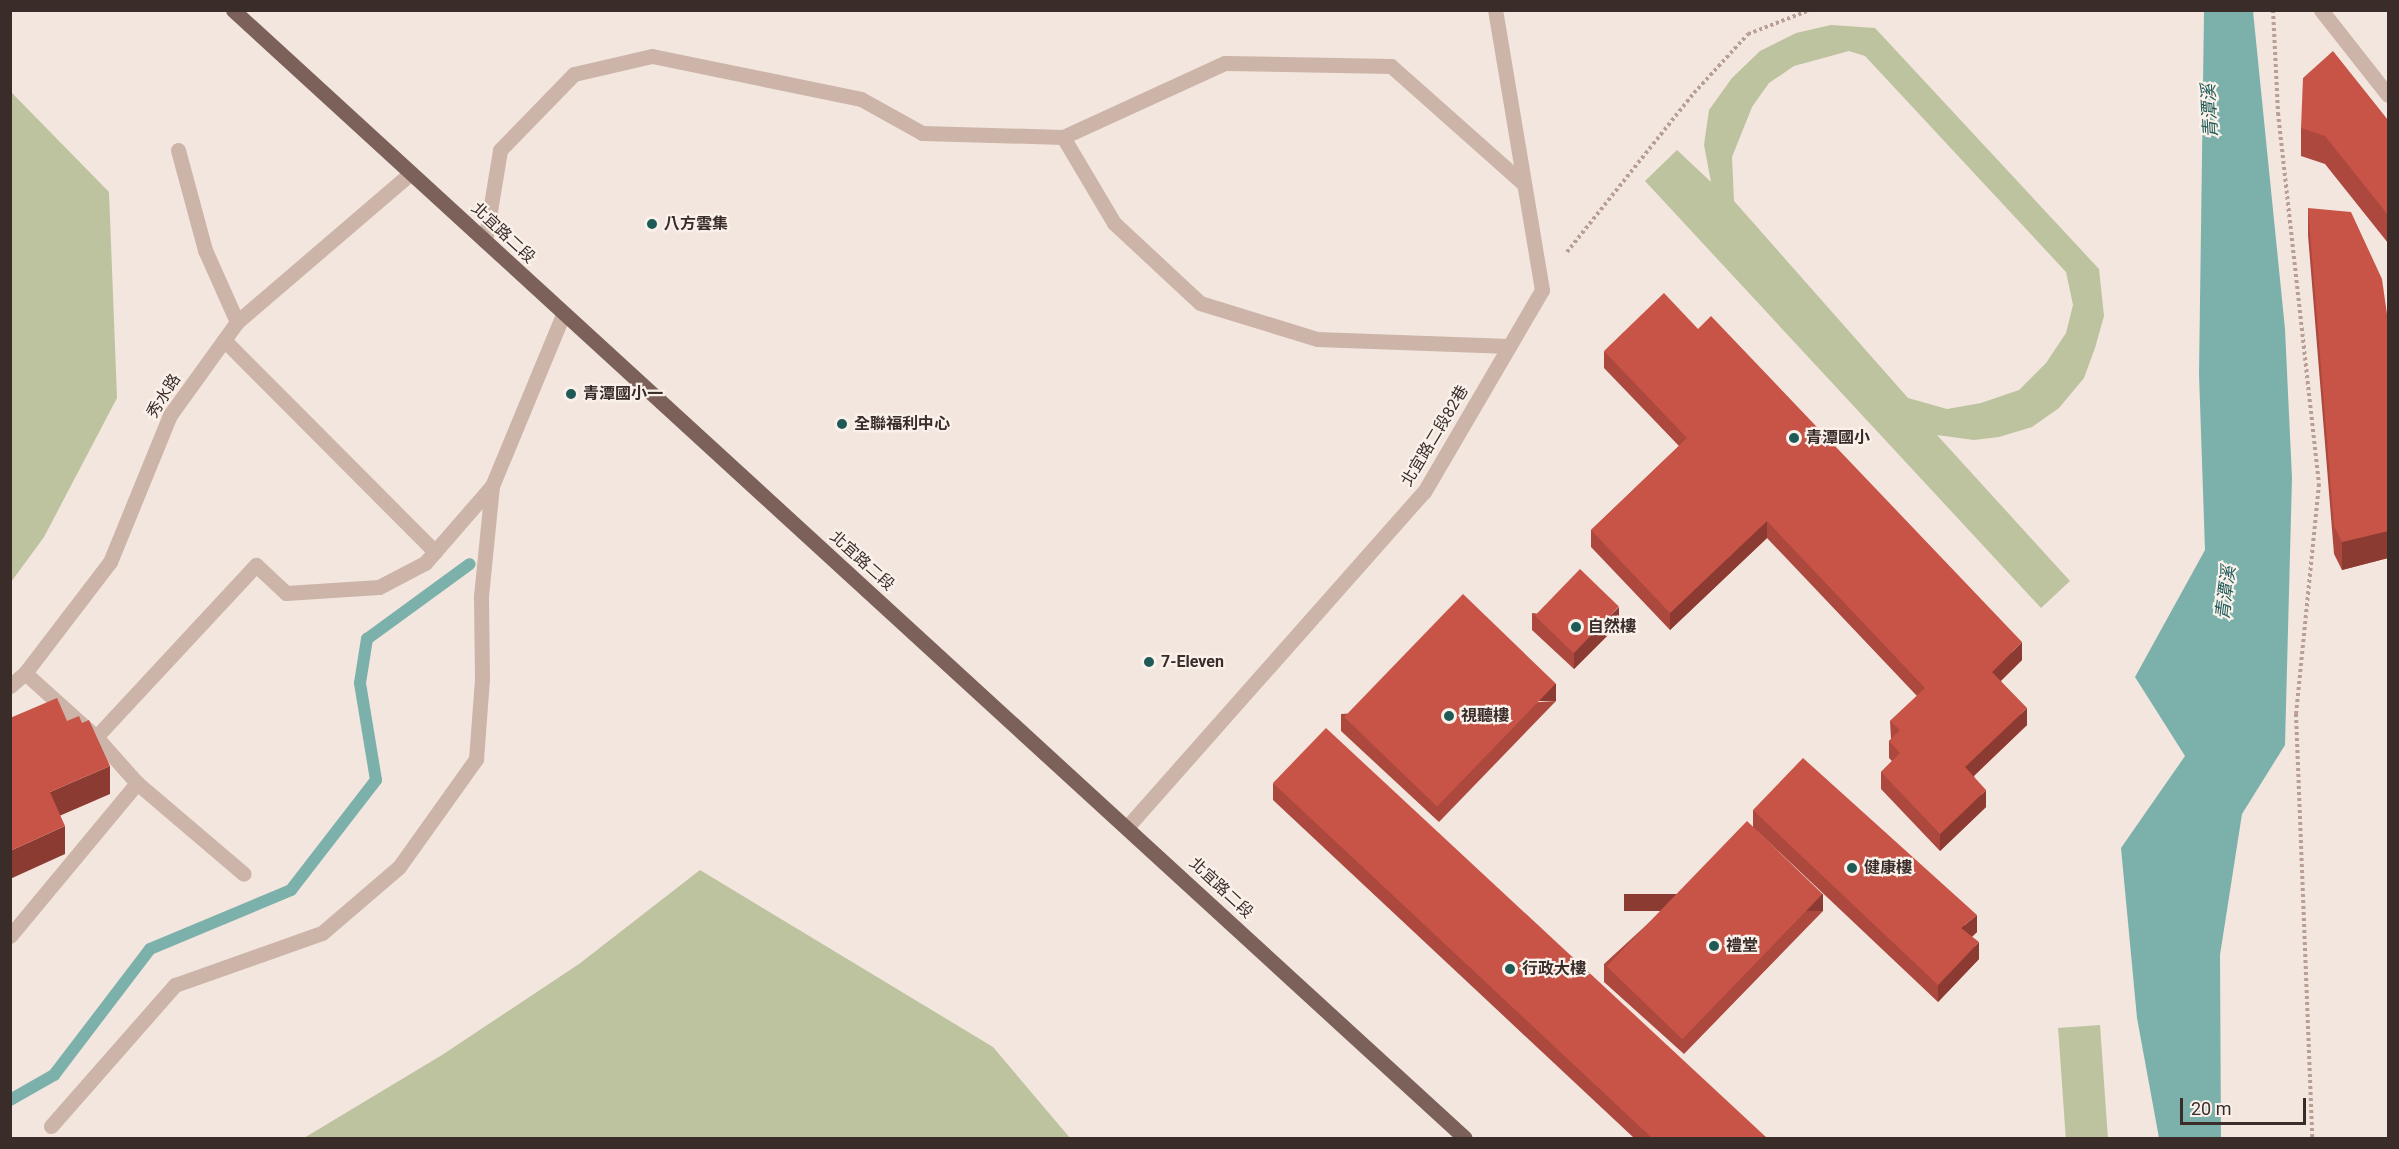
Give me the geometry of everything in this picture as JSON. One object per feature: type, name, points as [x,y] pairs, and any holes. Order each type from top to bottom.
[{"type":"main road","name":"北宜路二段","points":[[233,10],[411,172],[563,315],[1128,826],[1465,1138]]},
{"type":"street","name":"北宜路二段82巷","points":[[1128,826],[1424,492],[1542,290],[1496,10]]},
{"type":"street","points":[[2321,10],[2388,95]]},
{"type":"street","points":[[485,241],[500,150],[574,74],[652,56],[861,99],[922,132],[1063,137],[1225,63],[1391,66],[1524,184]]},
{"type":"street","points":[[1063,137],[1114,223],[1200,303],[1317,339],[1509,346]]},
{"type":"street","points":[[178,150],[205,250],[237,322]]},
{"type":"street","name":"秀水路","points":[[10,686],[25,673],[110,562],[170,415],[237,322],[411,172]]},
{"type":"street","points":[[51,1126],[176,985],[322,933],[399,867],[476,759],[482,679],[481,596],[492,486],[563,315]]},
{"type":"street","points":[[224,340],[435,552]]},
{"type":"street","points":[[96,737],[256,566],[286,593],[379,587],[425,563],[492,486]]},
{"type":"street","points":[[25,673],[96,737],[137,783],[244,874]]},
{"type":"street","points":[[10,936],[137,783]]},
{"type":"path","points":[[1580,234],[1694,93],[1748,34],[1810,10]]},
{"type":"path","points":[[2273,10],[2278,113],[2319,484],[2296,714],[2312,1138]]},
{"type":"green space","points":[[1831,25],[1875,28],[2099,269],[2104,316],[2095,348],[2084,378],[2059,408],[2032,427],[1999,437],[1974,440],[1937,435],[2070,581],[2041,608],[1645,181],[1677,150],[1711,182],[1704,145],[1709,110],[1732,78],[1760,51],[1796,33]],"holes":[[[1849,51],[1865,56],[2066,272],[2073,305],[2066,333],[2046,363],[2019,390],[1981,403],[1947,409],[1908,398],[1734,201],[1732,157],[1752,107],[1769,83],[1794,66]]]},
{"type":"green space","points":[[11,92],[109,192],[117,398],[44,537],[11,582]]},
{"type":"green space","points":[[700,870],[993,1047],[1070,1138],[304,1138],[442,1055],[579,964]]},
{"type":"green space","points":[[2100,1025],[2108,1138],[2066,1138],[2058,1028]]},
{"type":"water","name":"青潭溪","points":[[2204,11],[2253,11],[2285,329],[2292,478],[2285,745],[2242,814],[2220,955],[2221,1138],[2159,1138],[2137,1018],[2121,848],[2185,756],[2135,677],[2205,550],[2199,374]]},
{"type":"building","points":[[2333,51],[2388,120],[2388,215],[2325,136],[2301,128],[2303,78]]},
{"type":"building","points":[[2308,208],[2351,212],[2382,279],[2388,321],[2388,531],[2342,542],[2334,526]]},
{"type":"building","points":[[1664,293],[1698,329],[1711,316],[2022,642],[1992,672],[2027,708],[1965,767],[1986,790],[1940,834],[1881,772],[1900,753],[1889,741],[1900,730],[1890,721],[1925,688],[1767,521],[1670,613],[1591,530],[1687,438],[1604,351]]},
{"type":"building","name":"自然樓","points":[[1580,569],[1619,607],[1574,653],[1535,616]]},
{"type":"building","name":"視聽樓","points":[[1463,594],[1556,684],[1437,807],[1344,717]]},
{"type":"building","points":[[57,698],[67,721],[79,716],[82,723],[89,720],[110,766],[50,792],[65,826],[10,851],[10,718]]},
{"type":"building","name":"行政大樓","points":[[1326,728],[1767,1138],[1652,1138],[1273,783]]},
{"type":"building","name":"健康樓","points":[[1803,758],[1977,915],[1961,928],[1979,942],[1938,985],[1753,810]]},
{"type":"building","name":"禮堂","points":[[1747,821],[1823,894],[1682,1039],[1607,966]]},
{"type":"waterway","points":[[10,1100],[54,1075],[150,949],[291,890],[376,780],[360,683],[367,639],[470,564]]},
{"type":"place","name":"八方雲集","points":[[652,224]]},
{"type":"place","name":"青潭國小一","points":[[571,394]]},
{"type":"place","name":"全聯福利中心","points":[[842,424]]},
{"type":"place","name":"青潭國小","points":[[1794,438]]},
{"type":"place","name":"自然樓","points":[[1576,627]]},
{"type":"place","name":"7-Eleven","points":[[1149,662]]},
{"type":"place","name":"視聽樓","points":[[1449,716]]},
{"type":"place","name":"健康樓","points":[[1852,868]]},
{"type":"place","name":"禮堂","points":[[1714,946]]},
{"type":"place","name":"行政大樓","points":[[1510,969]]}]
